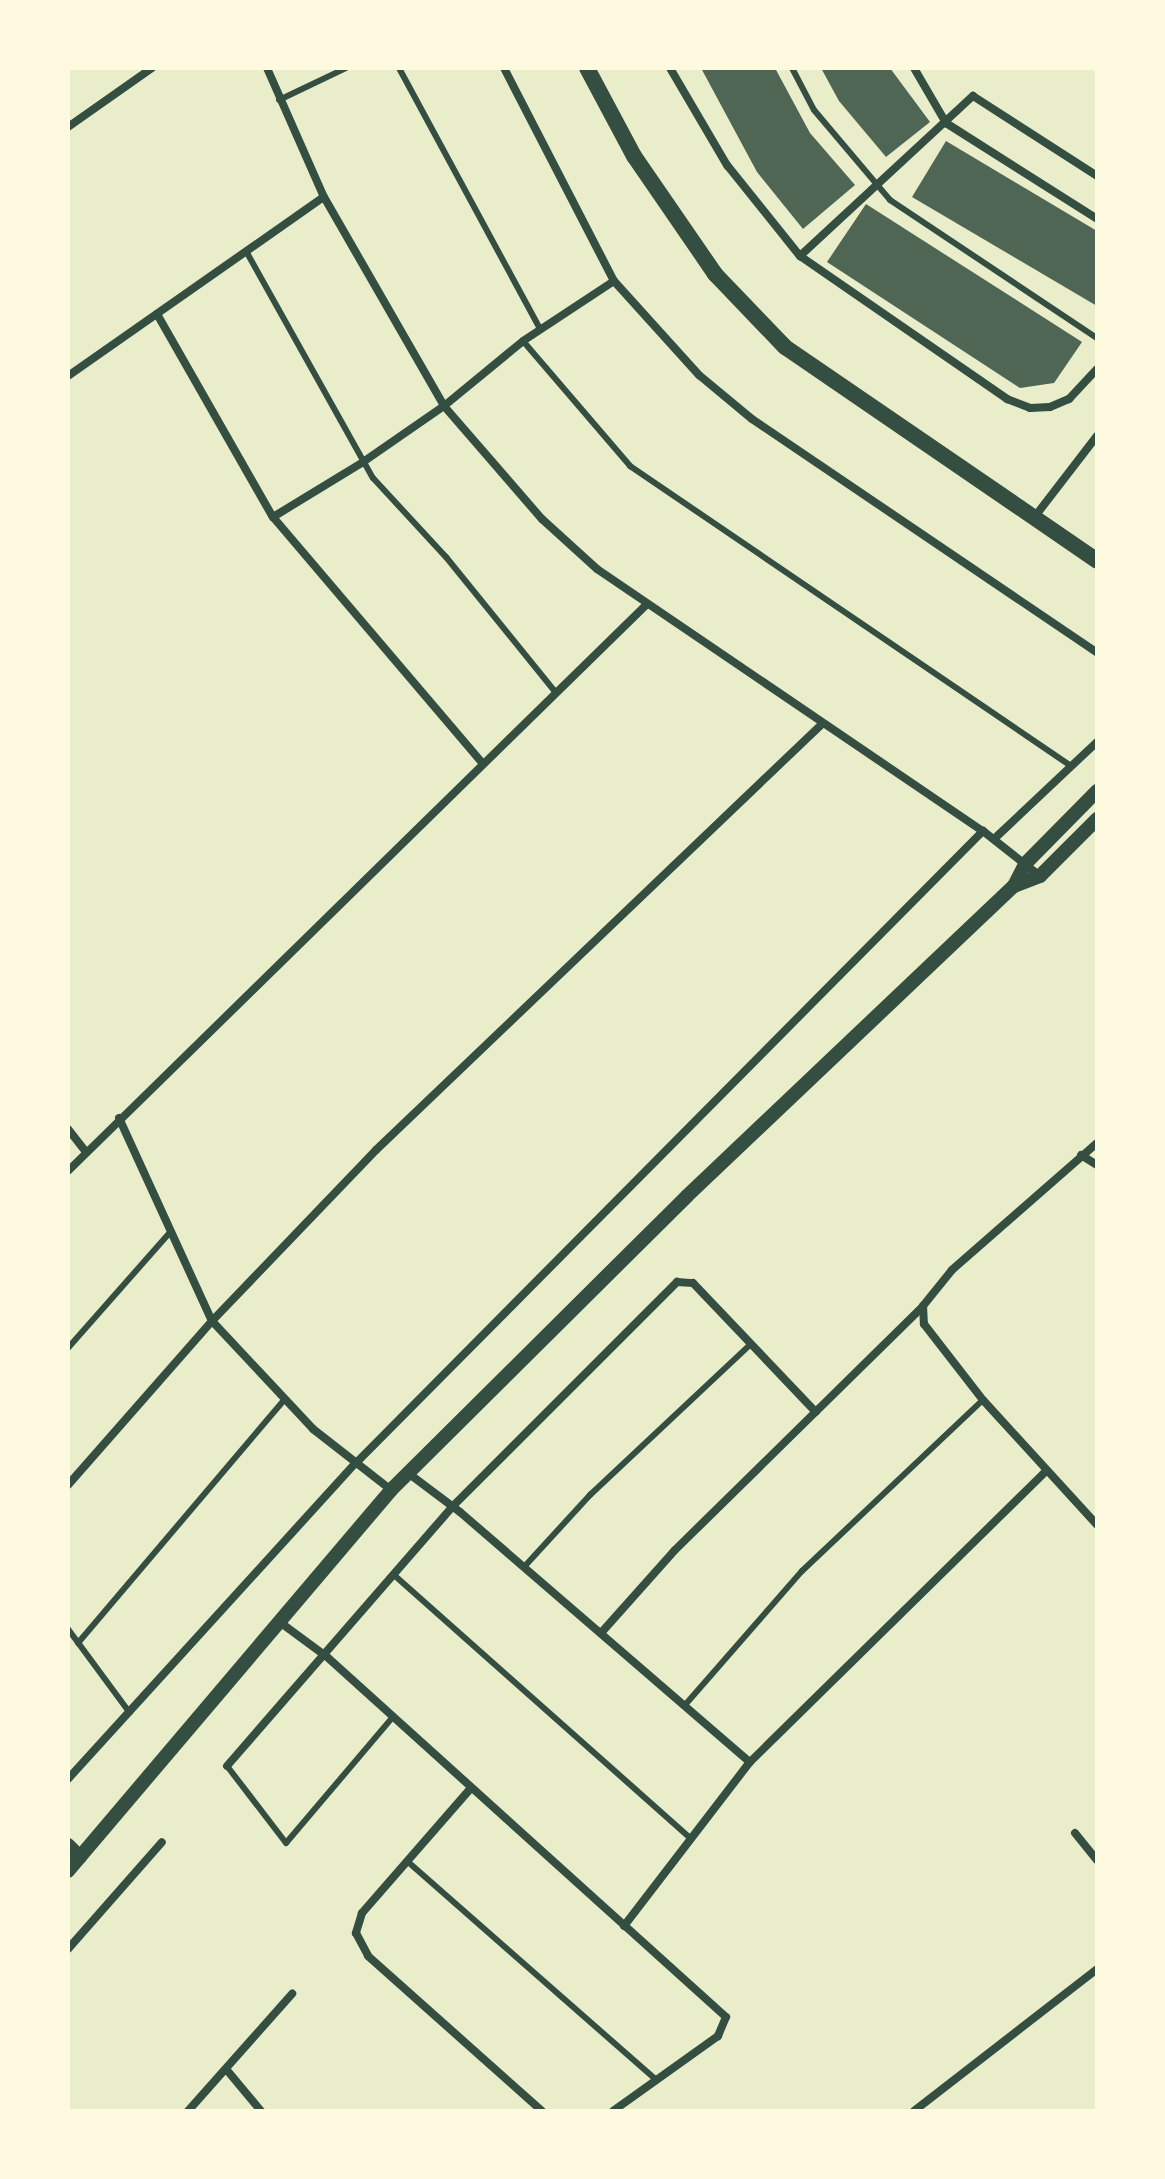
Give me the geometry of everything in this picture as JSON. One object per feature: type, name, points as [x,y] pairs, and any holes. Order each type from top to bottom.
[{"type":"main road","points":[[587,68],[634,156],[715,274],[785,347],[1032,520],[1097,561]]},
{"type":"street","points":[[68,127],[152,68]]},
{"type":"street","points":[[267,68],[324,197],[444,406],[542,519],[647,604],[983,831],[1040,876]]},
{"type":"street","points":[[504,68],[614,281],[724,398],[1097,653]]},
{"type":"street","points":[[670,68],[727,165],[800,256],[1007,399],[1030,408],[1050,407],[1069,399],[1097,369]]},
{"type":"street","points":[[914,68],[946,123],[1097,219]]},
{"type":"street","points":[[800,256],[973,96],[1097,176]]},
{"type":"street","points":[[68,376],[324,197]]},
{"type":"street","points":[[273,517],[363,462],[444,406],[523,341],[614,281]]},
{"type":"street","points":[[157,314],[273,517],[483,764]]},
{"type":"street","points":[[1032,520],[1097,436]]},
{"type":"street","points":[[68,1171],[647,604]]},
{"type":"street","points":[[68,1485],[212,1321],[376,1150],[822,724]]},
{"type":"street","points":[[994,839],[1097,742]]},
{"type":"street","points":[[68,1871],[391,1490],[687,1196],[1014,886],[1025,864],[1097,791]]},
{"type":"street","points":[[1014,886],[1040,876],[1097,819]]},
{"type":"street","points":[[68,1779],[355,1464],[983,831]]},
{"type":"street","points":[[119,1118],[212,1321],[284,1400],[355,1464],[391,1490]]},
{"type":"street","points":[[68,1129],[85,1151]]},
{"type":"street","points":[[601,1633],[675,1550],[923,1306],[952,1270],[1097,1143]]},
{"type":"street","points":[[1081,1155],[1097,1165]]},
{"type":"street","points":[[227,1766],[326,1656],[453,1506],[677,1282],[693,1283],[816,1412]]},
{"type":"street","points":[[923,1306],[924,1324],[932,1336],[983,1400],[1097,1525]]},
{"type":"street","points":[[624,1926],[750,1762],[1046,1471]]},
{"type":"street","points":[[408,1473],[453,1506],[750,1762]]},
{"type":"street","points":[[281,1623],[326,1656],[726,2017],[718,2036],[613,2111]]},
{"type":"street","points":[[471,1788],[355,1924],[362,1946],[542,2111]]},
{"type":"street","points":[[1075,1833],[1097,1860]]},
{"type":"street","points":[[68,1949],[162,1842]]},
{"type":"street","points":[[68,1845],[80,1857]]},
{"type":"street","points":[[914,2111],[1097,1969]]},
{"type":"street","points":[[188,2111],[292,1994]]},
{"type":"street","points":[[226,2069],[261,2111]]},
{"type":"lane","points":[[279,100],[346,68]]},
{"type":"lane","points":[[399,68],[540,329]]},
{"type":"lane","points":[[792,68],[814,110],[875,185],[1097,338]]},
{"type":"lane","points":[[246,251],[363,462],[556,693]]},
{"type":"lane","points":[[523,341],[630,466],[1071,766]]},
{"type":"lane","points":[[68,1348],[171,1231]]},
{"type":"lane","points":[[524,1567],[590,1495],[750,1345]]},
{"type":"lane","points":[[78,1643],[284,1400]]},
{"type":"lane","points":[[685,1705],[802,1571],[983,1400]]},
{"type":"lane","points":[[394,1575],[690,1838]]},
{"type":"lane","points":[[68,1629],[130,1713]]},
{"type":"lane","points":[[227,1766],[286,1843],[393,1717]]},
{"type":"lane","points":[[407,1861],[656,2080]]},
{"type":"building","points":[[701,68],[775,68],[810,133],[855,185],[803,229],[757,172]]},
{"type":"building","points":[[821,68],[890,68],[930,122],[886,157],[839,101]]},
{"type":"building","points":[[946,141],[1097,231],[1097,306],[912,197]]},
{"type":"building","points":[[866,204],[1082,342],[1054,383],[1020,388],[827,262]]}]
